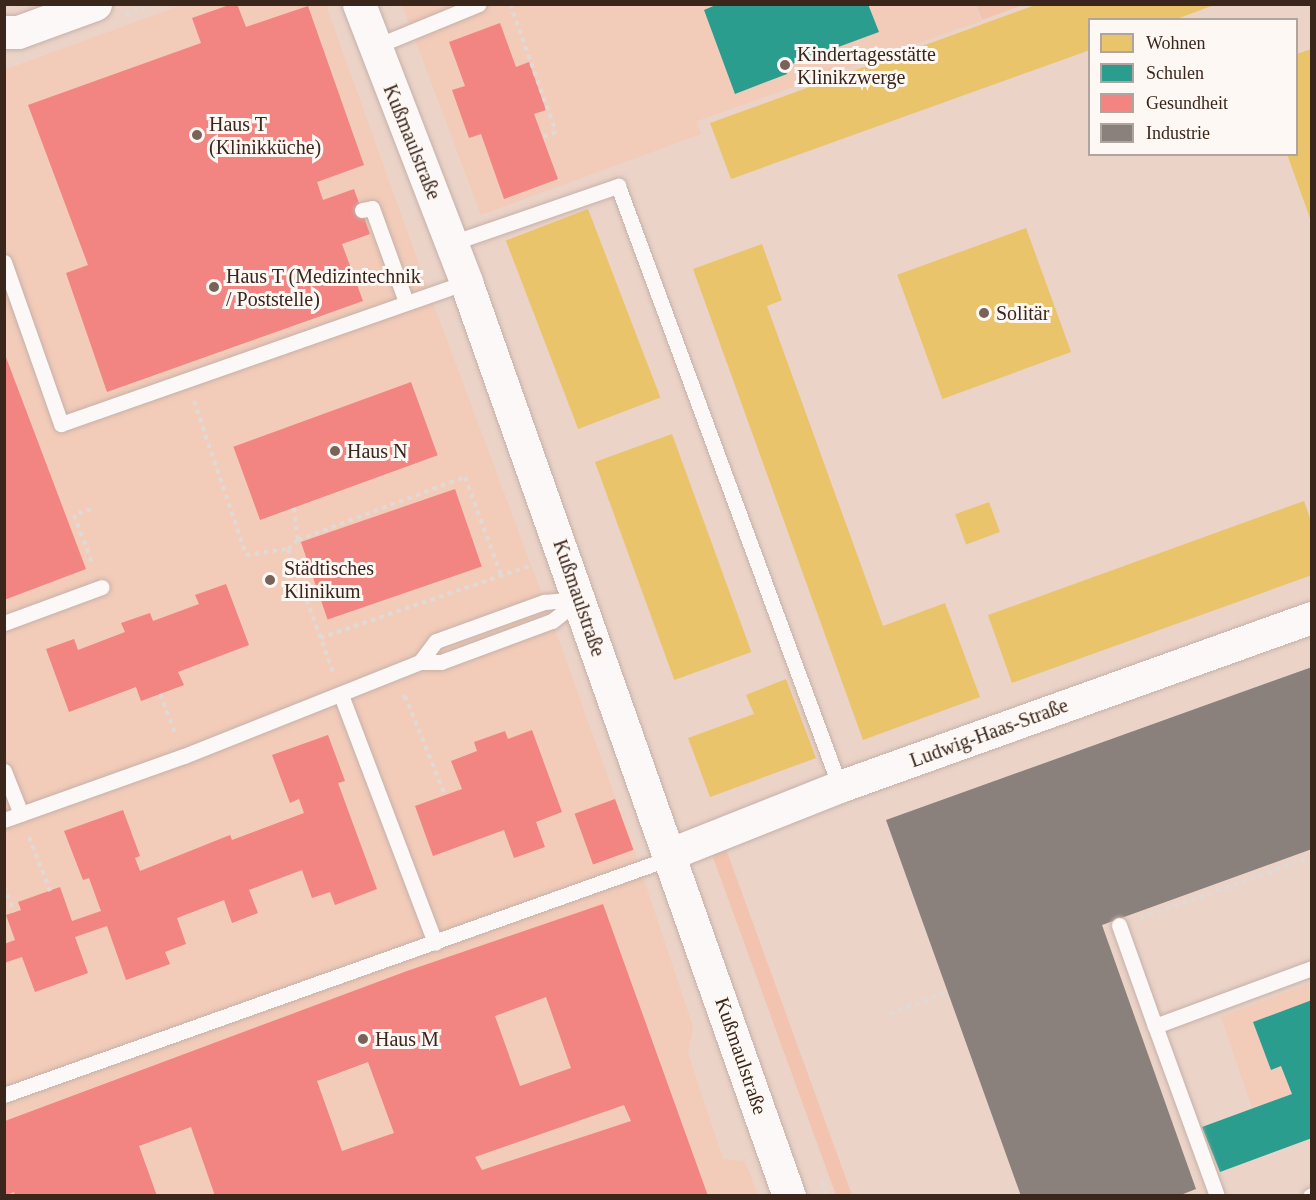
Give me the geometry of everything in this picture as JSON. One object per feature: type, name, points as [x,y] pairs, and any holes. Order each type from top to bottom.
[{"type":"street","points":[[4,32],[18,32],[95,4]]},
{"type":"street","name":"Kußmaulstraße","points":[[359,4],[452,243],[564,554],[781,1189]]},
{"type":"street","name":"Ludwig-Haas-Straße","points":[[669,856],[840,787],[1311,618]]},
{"type":"lane","points":[[374,47],[479,4]]},
{"type":"lane","points":[[452,243],[618,186],[840,787]]},
{"type":"lane","points":[[362,210],[372,208],[406,302]]},
{"type":"lane","points":[[4,262],[61,424],[466,282]]},
{"type":"lane","points":[[4,623],[102,587]]},
{"type":"lane","points":[[420,662],[436,641],[544,602],[580,599]]},
{"type":"lane","points":[[4,820],[184,756],[420,662],[441,662],[552,621],[580,599]]},
{"type":"lane","points":[[341,695],[435,943]]},
{"type":"lane","points":[[4,771],[21,814]]},
{"type":"lane","points":[[4,1095],[435,943],[669,856]]},
{"type":"lane","points":[[1119,925],[1217,1196]]},
{"type":"lane","points":[[1155,1026],[1311,968]]},
{"type":"path","points":[[510,4],[556,132],[542,137]]},
{"type":"path","points":[[186,380],[246,555],[288,549],[298,540],[465,477],[501,575]]},
{"type":"path","points":[[294,508],[298,540]]},
{"type":"path","points":[[91,509],[74,515],[102,587]]},
{"type":"path","points":[[288,549],[341,695]]},
{"type":"path","points":[[320,638],[564,554]]},
{"type":"path","points":[[160,694],[184,756]]},
{"type":"path","points":[[350,717],[405,696],[445,795]]},
{"type":"path","points":[[21,814],[50,891]]},
{"type":"path","points":[[1119,925],[1311,857]]},
{"type":"path","points":[[4,886],[14,912]]},
{"type":"path","points":[[890,1014],[948,992]]},
{"type":"shaded area","points":[[975,4],[981,21],[697,121],[701,134],[481,215],[402,5]]},
{"type":"shaded area","name":"Städtisches Klinikum","points":[[182,5],[326,5],[634,850],[693,1027],[688,1053],[723,1159],[745,1161],[758,1195],[5,1195],[4,70]]},
{"type":"shaded area","points":[[976,5],[1023,5],[982,20]]},
{"type":"shaded area","points":[[726,849],[852,1196],[836,1196],[712,854]]},
{"type":"shaded area","points":[[1311,983],[1311,1087],[1252,1108],[1221,1017]]},
{"type":"building: Wohnen","points":[[1038,4],[1214,5],[1179,18],[1088,18],[1088,51],[731,179],[710,123]]},
{"type":"building: Wohnen","points":[[1312,49],[1312,221],[1288,156],[1298,156],[1298,53]]},
{"type":"building: Wohnen","points":[[588,209],[660,398],[578,429],[506,241]]},
{"type":"building: Wohnen","name":"Solitär","points":[[1026,228],[1071,352],[942,399],[897,275]]},
{"type":"building: Wohnen","points":[[762,244],[782,300],[767,306],[883,626],[945,603],[980,697],[863,740],[693,269]]},
{"type":"building: Wohnen","points":[[672,434],[751,652],[674,680],[595,462]]},
{"type":"building: Wohnen","points":[[1304,501],[1312,524],[1312,575],[1012,683],[988,615]]},
{"type":"building: Wohnen","points":[[989,502],[1000,532],[966,544],[955,514]]},
{"type":"building: Wohnen","points":[[786,679],[816,758],[710,797],[688,738],[754,714],[746,695]]},
{"type":"building: Schulen","points":[[718,4],[868,4],[879,32],[784,67],[787,74],[735,94],[704,10]]},
{"type":"building: Schulen","points":[[1312,1000],[1312,1138],[1220,1172],[1202,1127],[1292,1094],[1281,1066],[1271,1070],[1253,1022]]},
{"type":"building: Gesundheit","points":[[237,4],[246,27],[308,6],[364,165],[317,182],[323,200],[354,189],[370,234],[342,244],[363,301],[107,392],[66,273],[88,265],[28,105],[201,43],[192,18]]},
{"type":"building: Gesundheit","points":[[500,23],[516,67],[529,62],[546,110],[534,114],[558,179],[504,199],[481,134],[469,138],[452,90],[465,86],[449,42]]},
{"type":"building: Gesundheit","points":[[4,352],[86,569],[4,600]]},
{"type":"building: Gesundheit","name":"Haus N","points":[[411,382],[438,455],[260,520],[233,447]]},
{"type":"building: Gesundheit","points":[[455,489],[482,567],[328,620],[301,542]]},
{"type":"building: Gesundheit","points":[[226,584],[249,645],[178,672],[184,685],[141,701],[136,687],[69,712],[46,649],[74,639],[78,650],[125,632],[121,623],[150,613],[153,621],[199,604],[195,595]]},
{"type":"building: Gesundheit","points":[[532,730],[562,812],[536,822],[545,847],[514,858],[504,830],[433,856],[415,806],[462,789],[451,761],[477,751],[474,742],[505,731],[508,739]]},
{"type":"building: Gesundheit","points":[[328,735],[345,781],[338,783],[377,889],[335,905],[330,892],[312,898],[302,870],[249,890],[258,913],[232,923],[224,900],[177,918],[186,944],[165,952],[170,964],[126,980],[107,926],[75,937],[88,973],[35,992],[22,957],[4,963],[4,944],[15,940],[6,915],[21,910],[18,902],[60,887],[72,921],[101,911],[89,878],[83,880],[64,831],[123,810],[140,856],[135,858],[140,871],[230,835],[232,840],[304,813],[299,799],[290,803],[272,755]]},
{"type":"building: Gesundheit","points":[[615,799],[633,850],[593,864],[575,814]]},
{"type":"building: Gesundheit","name":"Haus M","points":[[603,904],[708,1196],[215,1196],[191,1127],[139,1146],[157,1196],[15,1196],[14,1192],[5,1196],[5,1121],[407,971]],"holes":[[[546,997],[571,1068],[520,1086],[495,1016]],[[368,1062],[394,1133],[342,1151],[317,1081]],[[624,1105],[631,1121],[482,1170],[475,1157]]]},
{"type":"building: Industrie","points":[[1312,667],[1312,849],[1102,925],[1196,1189],[1178,1196],[1021,1196],[886,820]]},
{"type":"place","name":"Kindertagesstätte Klinikzwerge","points":[[785,65]]},
{"type":"place","name":"Haus T (Klinikküche)","points":[[197,135]]},
{"type":"place","name":"Haus T (Medizintechnik / Poststelle)","points":[[214,287]]},
{"type":"place","name":"Solitär","points":[[984,313]]},
{"type":"place","name":"Haus N","points":[[335,451]]},
{"type":"place","name":"Städtisches Klinikum","points":[[270,580]]},
{"type":"place","name":"Haus M","points":[[363,1039]]}]
